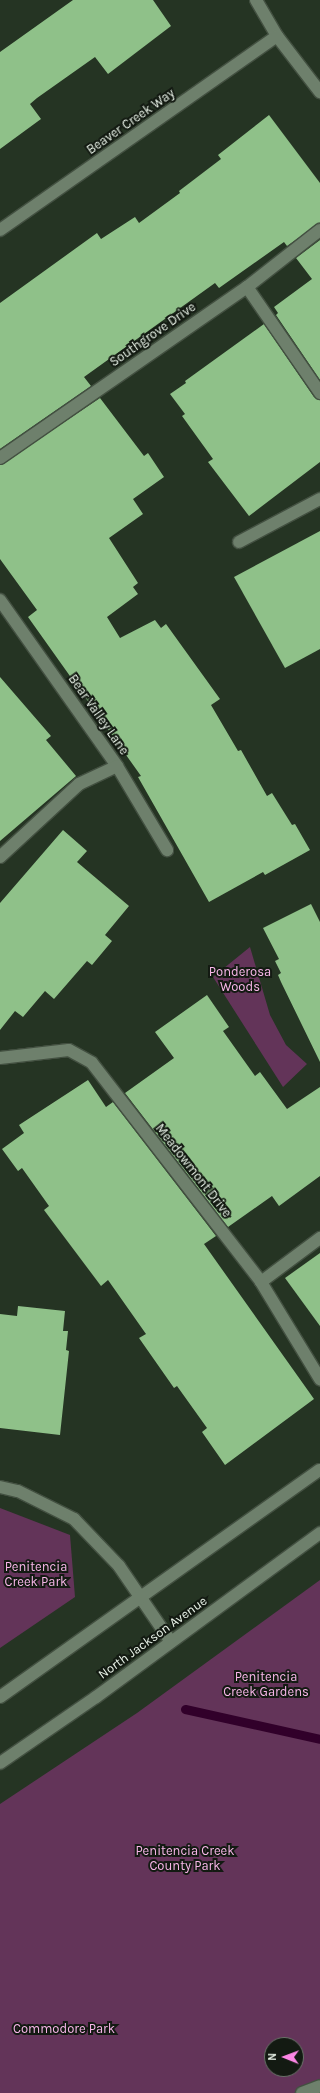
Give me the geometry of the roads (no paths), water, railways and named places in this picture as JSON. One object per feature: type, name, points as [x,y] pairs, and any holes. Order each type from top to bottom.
[{"type":"street","points":[[256,0],[277,36],[320,92]]},
{"type":"street","name":"Beaver Creek Way","points":[[0,230],[277,36]]},
{"type":"street","name":"Southgrove Drive","points":[[0,458],[247,287],[320,230]]},
{"type":"street","points":[[247,287],[320,393]]},
{"type":"street","points":[[239,542],[320,499]]},
{"type":"street","name":"Bear Valley Lane","points":[[0,600],[117,766],[167,850]]},
{"type":"street","points":[[0,857],[79,784],[117,766]]},
{"type":"street","name":"Meadowmont Drive","points":[[0,1058],[69,1050],[92,1063],[261,1282],[320,1378]]},
{"type":"street","points":[[261,1282],[320,1238]]},
{"type":"street","points":[[0,1697],[320,1470]]},
{"type":"street","points":[[0,1487],[18,1491],[74,1519],[119,1566],[171,1642]]},
{"type":"street","name":"North Jackson Avenue","points":[[0,1763],[171,1642],[320,1533]]},
{"type":"street","points":[[302,2093],[320,2086]]},
{"type":"waterway","points":[[185,1709],[320,1739]]},
{"type":"park label","name":"Ponderosa Woods","points":[[240,980]]},
{"type":"park label","name":"Penitencia Creek Park","points":[[36,1576]]},
{"type":"park label","name":"Penitencia Creek Gardens","points":[[266,1686]]},
{"type":"park label","name":"Penitencia Creek County Park","points":[[185,1860]]},
{"type":"park label","name":"Commodore Park","points":[[64,2029]]}]
